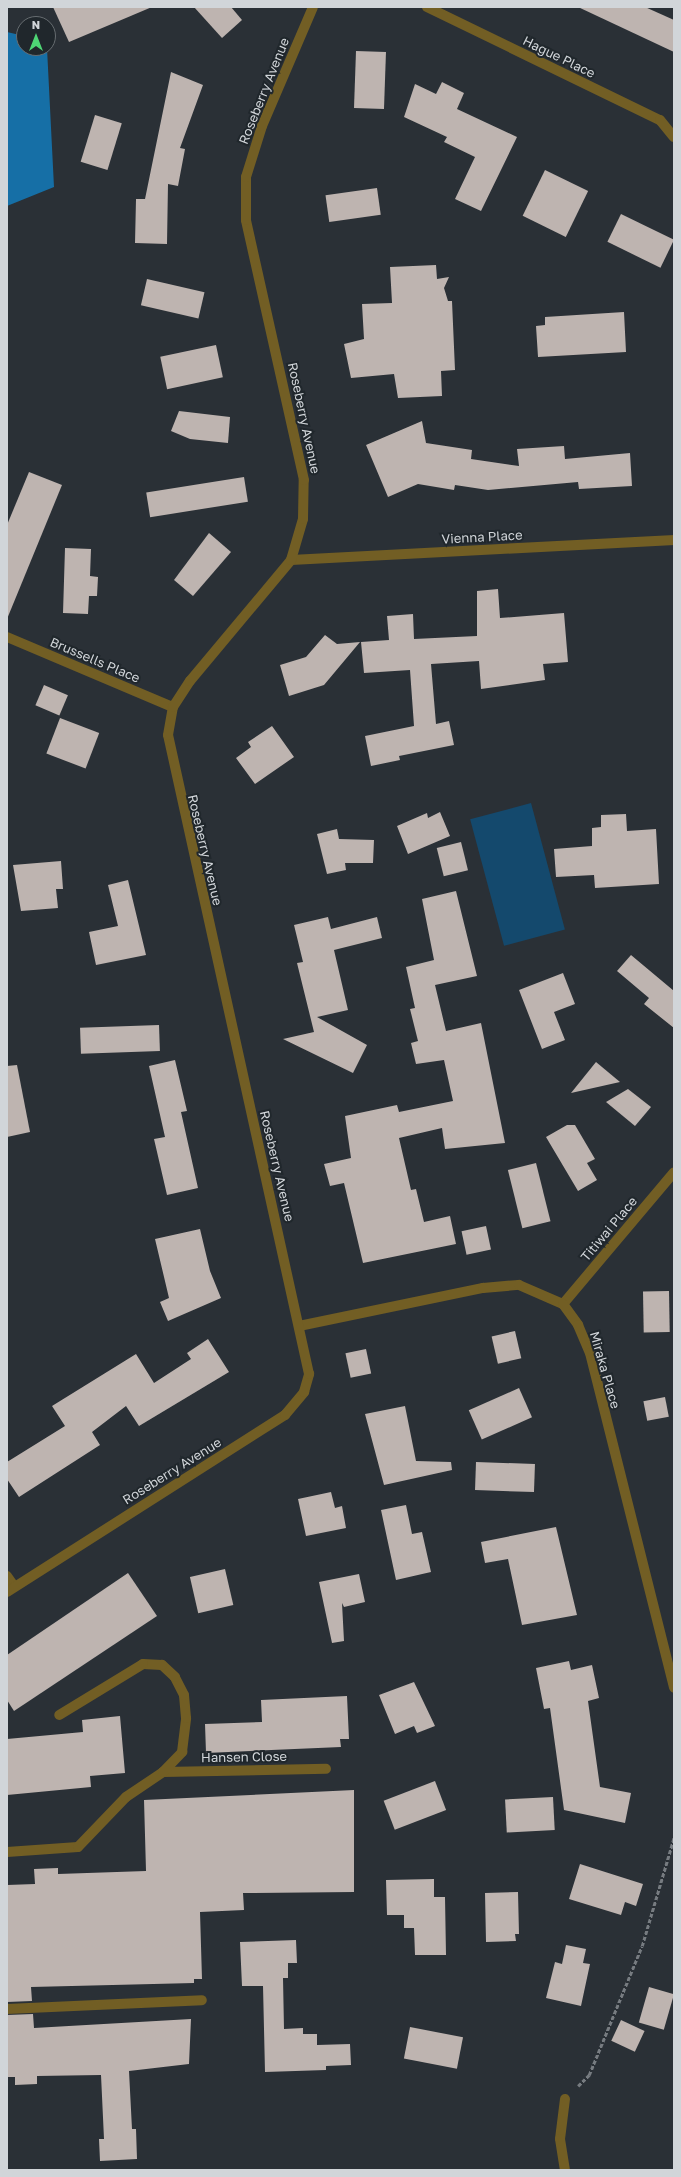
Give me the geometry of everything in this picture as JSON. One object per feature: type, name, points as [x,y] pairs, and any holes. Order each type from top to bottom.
[{"type":"street","name":"Roseberry Avenue","points":[[11,1589],[285,1415],[304,1392],[309,1374],[173,766],[168,735],[173,707],[190,681],[291,560],[303,519],[304,480],[246,220],[246,177],[262,126],[313,7]]},
{"type":"street","name":"Hague Place","points":[[427,7],[660,120],[674,137]]},
{"type":"street","name":"Vienna Place","points":[[291,560],[674,540]]},
{"type":"street","name":"Brussells Place","points":[[7,638],[173,707]]},
{"type":"street","name":"Titiwai Place","points":[[563,1304],[674,1172]]},
{"type":"street","points":[[299,1326],[483,1288],[519,1285],[563,1304]]},
{"type":"street","name":"Miraka Place","points":[[563,1304],[578,1325],[590,1353],[674,1688]]},
{"type":"street","points":[[7,1576],[11,1589]]},
{"type":"street","name":"Hansen Close","points":[[7,1852],[78,1847],[126,1797],[163,1772],[182,1752],[186,1718],[184,1695],[175,1677],[162,1665],[143,1664],[59,1716]]},
{"type":"street","name":"Hansen Close","points":[[163,1772],[326,1769]]},
{"type":"street","points":[[7,2009],[202,2000]]},
{"type":"street","points":[[565,2099],[560,2139],[565,2170]]},
{"type":"path","points":[[565,2099],[588,2075],[642,1946],[674,1837]]},
{"type":"shaded area","points":[[7,32],[16,34],[16,56],[47,56],[54,187],[7,206]]},
{"type":"shaded area","points":[[531,803],[565,930],[504,946],[470,819]]},
{"type":"building","points":[[53,7],[152,7],[69,42]]},
{"type":"building","points":[[194,7],[231,7],[242,20],[222,38]]},
{"type":"building","points":[[578,7],[645,7],[674,20],[674,52]]},
{"type":"building","points":[[356,51],[386,52],[384,109],[354,108]]},
{"type":"building","points":[[171,72],[203,85],[180,148],[185,149],[178,186],[168,184],[167,244],[135,243],[136,199],[145,199]]},
{"type":"building","points":[[442,82],[464,93],[457,109],[517,137],[481,211],[455,199],[475,157],[444,142],[447,137],[404,117],[415,84],[436,94]]},
{"type":"building","points":[[95,115],[122,123],[107,170],[81,162]]},
{"type":"building","points":[[545,170],[588,191],[566,237],[523,216]]},
{"type":"building","points":[[377,188],[381,215],[329,222],[326,195]]},
{"type":"building","points":[[621,214],[674,240],[660,268],[607,242]]},
{"type":"building","points":[[436,265],[437,279],[449,277],[444,288],[448,301],[452,301],[455,370],[441,371],[442,396],[398,398],[394,374],[351,378],[344,344],[364,339],[362,304],[392,303],[390,267]]},
{"type":"building","points":[[147,279],[204,292],[198,319],[141,305]]},
{"type":"building","points":[[624,312],[626,352],[538,357],[536,326],[545,325],[545,317]]},
{"type":"building","points":[[216,345],[223,377],[167,389],[160,357]]},
{"type":"building","points":[[179,411],[230,417],[228,443],[190,439],[171,431]]},
{"type":"building","points":[[422,421],[426,443],[472,450],[471,459],[519,466],[517,449],[564,446],[565,459],[630,453],[632,486],[579,489],[578,482],[488,490],[455,485],[454,490],[418,484],[388,497],[366,445]]},
{"type":"building","points":[[29,472],[62,485],[7,619],[7,525]]},
{"type":"building","points":[[244,477],[248,502],[150,517],[146,492]]},
{"type":"building","points":[[209,533],[231,552],[193,596],[174,580]]},
{"type":"building","points":[[65,548],[91,549],[90,576],[98,577],[97,596],[89,596],[88,614],[63,613]]},
{"type":"building","points":[[498,589],[500,618],[564,613],[568,662],[543,664],[545,680],[481,689],[479,661],[431,664],[436,724],[449,721],[454,745],[399,756],[400,760],[371,766],[365,736],[414,726],[410,670],[364,673],[361,642],[389,640],[387,616],[413,614],[414,639],[477,636],[477,591]]},
{"type":"building","points":[[325,635],[337,644],[360,642],[324,685],[289,696],[280,665],[306,657]]},
{"type":"building","points":[[44,685],[68,695],[59,715],[35,705]]},
{"type":"building","points":[[60,718],[99,733],[86,769],[46,753]]},
{"type":"building","points":[[272,726],[294,757],[255,784],[236,758],[251,747],[248,742]]},
{"type":"building","points":[[440,812],[450,836],[408,854],[397,826],[427,813],[428,818]]},
{"type":"building","points":[[626,814],[627,831],[656,829],[659,884],[595,888],[594,875],[556,877],[554,849],[592,846],[592,828],[601,827],[601,815]]},
{"type":"building","points":[[337,829],[339,839],[374,840],[373,863],[345,863],[346,870],[327,874],[317,834]]},
{"type":"building","points":[[461,842],[468,870],[444,876],[437,848]]},
{"type":"building","points":[[61,861],[63,889],[56,889],[58,908],[21,911],[13,865]]},
{"type":"building","points":[[128,880],[146,955],[96,965],[89,932],[118,926],[108,885]]},
{"type":"building","points":[[456,891],[477,976],[435,985],[446,1031],[481,1023],[505,1143],[445,1149],[442,1128],[399,1138],[411,1190],[416,1189],[424,1222],[450,1216],[456,1244],[363,1263],[344,1183],[330,1186],[324,1164],[351,1158],[345,1116],[397,1105],[399,1112],[453,1101],[444,1060],[416,1064],[411,1043],[418,1041],[410,1009],[415,1008],[406,967],[434,960],[422,899]]},
{"type":"building","points":[[328,917],[331,929],[377,917],[382,938],[334,950],[348,1010],[317,1017],[367,1045],[353,1073],[283,1039],[314,1032],[297,963],[303,962],[294,925]]},
{"type":"building","points":[[631,955],[674,991],[674,1028],[644,1004],[649,998],[617,971]]},
{"type":"building","points":[[563,973],[575,1004],[554,1012],[565,1040],[542,1049],[519,990]]},
{"type":"building","points":[[159,1025],[160,1051],[81,1054],[80,1028]]},
{"type":"building","points":[[175,1060],[187,1111],[181,1112],[198,1188],[167,1195],[154,1139],[165,1137],[149,1066]]},
{"type":"building","points":[[596,1062],[620,1082],[571,1093]]},
{"type":"building","points":[[17,1065],[30,1132],[7,1137],[7,1066]]},
{"type":"building","points":[[628,1089],[651,1107],[635,1126],[606,1102]]},
{"type":"building","points":[[567,1125],[575,1125],[595,1159],[587,1163],[597,1180],[578,1191],[546,1137]]},
{"type":"building","points":[[536,1163],[551,1221],[522,1228],[508,1170]]},
{"type":"building","points":[[486,1226],[491,1249],[467,1255],[462,1231]]},
{"type":"building","points":[[200,1229],[210,1271],[221,1298],[168,1321],[160,1302],[169,1298],[155,1239]]},
{"type":"building","points":[[643,1291],[669,1291],[670,1332],[644,1332]]},
{"type":"building","points":[[515,1331],[521,1358],[498,1364],[492,1336]]},
{"type":"building","points":[[208,1339],[229,1372],[139,1426],[126,1406],[92,1432],[100,1445],[19,1497],[7,1479],[7,1462],[65,1426],[52,1406],[136,1354],[154,1383],[191,1359],[187,1353]]},
{"type":"building","points":[[366,1349],[371,1373],[351,1378],[345,1353]]},
{"type":"building","points":[[519,1388],[532,1417],[482,1440],[469,1410]]},
{"type":"building","points":[[665,1397],[669,1417],[647,1421],[643,1401]]},
{"type":"building","points":[[405,1406],[416,1461],[451,1462],[452,1470],[384,1485],[365,1414]]},
{"type":"building","points":[[476,1462],[535,1464],[534,1492],[475,1490]]},
{"type":"building","points":[[331,1492],[335,1508],[342,1506],[346,1528],[306,1536],[298,1499]]},
{"type":"building","points":[[406,1505],[412,1534],[422,1532],[431,1572],[396,1580],[381,1510]]},
{"type":"building","points":[[556,1527],[577,1615],[522,1625],[508,1559],[485,1563],[481,1542]]},
{"type":"building","points":[[225,1569],[233,1605],[198,1613],[190,1577]]},
{"type":"building","points":[[128,1573],[157,1616],[14,1711],[7,1700],[7,1655]]},
{"type":"building","points":[[359,1574],[365,1602],[344,1607],[342,1603],[344,1641],[332,1643],[319,1582]]},
{"type":"building","points":[[569,1661],[571,1670],[592,1665],[599,1698],[588,1701],[600,1787],[631,1793],[625,1823],[564,1810],[550,1708],[544,1709],[536,1668]]},
{"type":"building","points":[[414,1682],[435,1726],[417,1733],[414,1726],[395,1734],[379,1695]]},
{"type":"building","points":[[347,1696],[349,1739],[340,1739],[341,1747],[206,1753],[205,1724],[262,1722],[261,1700]]},
{"type":"building","points":[[120,1716],[125,1773],[90,1776],[91,1787],[7,1795],[7,1739],[83,1732],[82,1720]]},
{"type":"building","points":[[435,1781],[446,1810],[395,1830],[384,1801]]},
{"type":"building","points":[[354,1790],[354,1892],[243,1893],[244,1910],[200,1912],[202,1979],[194,1979],[194,1983],[31,1987],[32,2001],[7,2002],[7,1885],[35,1884],[34,1869],[58,1868],[58,1874],[146,1871],[144,1800]]},
{"type":"building","points":[[553,1797],[555,1830],[507,1832],[505,1800]]},
{"type":"building","points":[[580,1864],[643,1884],[636,1906],[625,1902],[621,1915],[569,1899]]},
{"type":"building","points":[[434,1879],[434,1897],[445,1897],[446,1955],[415,1955],[414,1928],[404,1928],[404,1915],[387,1915],[386,1880]]},
{"type":"building","points":[[518,1892],[519,1934],[515,1934],[516,1941],[486,1942],[485,1893]]},
{"type":"building","points":[[296,1940],[297,1963],[288,1963],[288,1978],[283,1978],[284,2029],[303,2028],[303,2034],[317,2034],[317,2045],[350,2044],[351,2065],[326,2066],[326,2070],[265,2072],[263,1986],[242,1986],[240,1942]]},
{"type":"building","points":[[566,1945],[586,1949],[583,1963],[590,1964],[581,2006],[546,1998],[555,1962],[562,1964]]},
{"type":"building","points":[[649,1987],[674,1994],[664,2030],[639,2023]]},
{"type":"building","points":[[33,2014],[34,2028],[191,2019],[189,2064],[129,2071],[132,2129],[136,2129],[137,2159],[100,2161],[99,2139],[104,2139],[101,2075],[37,2076],[37,2084],[15,2085],[15,2077],[7,2077],[7,2015]]},
{"type":"building","points":[[621,2020],[645,2031],[635,2052],[611,2041]]},
{"type":"building","points":[[410,2027],[463,2037],[457,2069],[404,2058]]}]
